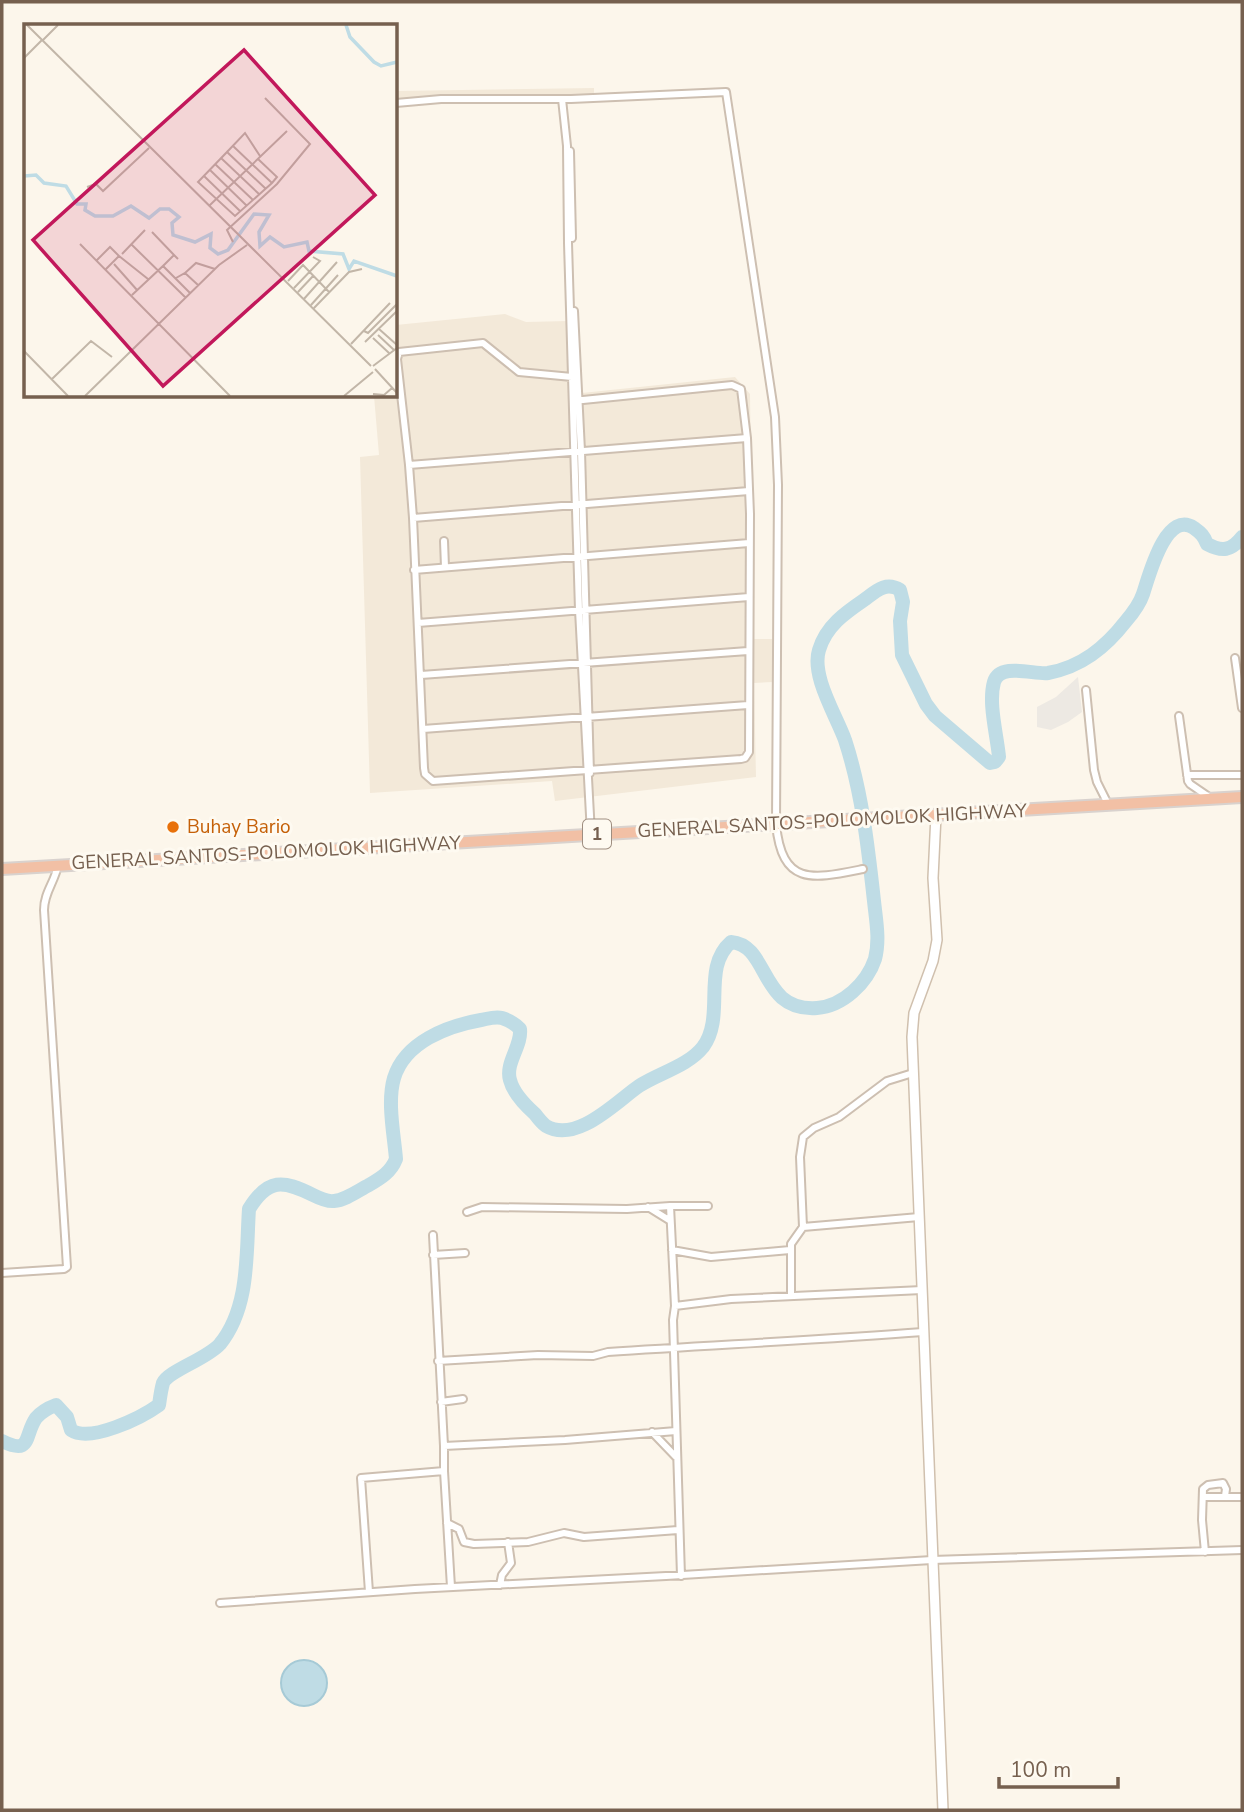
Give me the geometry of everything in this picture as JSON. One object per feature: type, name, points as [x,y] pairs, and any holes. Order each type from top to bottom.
[{"type":"highway","name":"GENERAL SANTOS-POLOMOLOK HIGHWAY","points":[[2,869],[1242,797]]},
{"type":"street","points":[[397,103],[441,99],[562,99],[726,92],[775,417],[778,485],[776,824],[779,847],[784,859],[812,877],[863,869]]},
{"type":"street","points":[[562,99],[567,146],[571,158],[570,243],[591,835]]},
{"type":"street","points":[[572,377],[519,372],[483,343],[399,352],[397,359],[413,518],[424,768],[429,778],[437,783],[745,758],[749,752],[749,491],[747,438],[741,389],[732,385],[576,401]]},
{"type":"street","points":[[573,343],[572,377],[576,401]]},
{"type":"street","points":[[409,465],[747,438]]},
{"type":"street","points":[[413,518],[749,491]]},
{"type":"street","points":[[444,541],[445,567]]},
{"type":"street","points":[[414,570],[749,543]]},
{"type":"street","points":[[418,623],[749,597]]},
{"type":"street","points":[[421,675],[748,651]]},
{"type":"street","points":[[1235,658],[1242,708]]},
{"type":"street","points":[[1086,690],[1094,769],[1108,804]]},
{"type":"street","points":[[423,729],[748,705]]},
{"type":"street","points":[[1179,716],[1189,784],[1211,799]]},
{"type":"street","points":[[1187,775],[1242,775]]},
{"type":"street","points":[[936,815],[933,878],[937,940],[933,961],[914,1013],[912,1037],[943,1810]]},
{"type":"street","points":[[2,1273],[67,1267],[44,909],[45,894],[56,875],[58,865]]},
{"type":"street","points":[[791,1296],[790,1250],[792,1240],[803,1227],[800,1157],[803,1137],[814,1128],[839,1118],[887,1081],[914,1073]]},
{"type":"street","points":[[670,1206],[681,1576]]},
{"type":"street","points":[[467,1212],[482,1207],[627,1209],[708,1206]]},
{"type":"street","points":[[648,1207],[669,1220]]},
{"type":"street","points":[[803,1227],[919,1217]]},
{"type":"street","points":[[433,1235],[451,1587]]},
{"type":"street","points":[[672,1250],[711,1257],[790,1250]]},
{"type":"street","points":[[433,1255],[466,1253]]},
{"type":"street","points":[[675,1306],[731,1299],[922,1290]]},
{"type":"street","points":[[438,1361],[538,1355],[593,1356],[608,1352],[923,1332]]},
{"type":"street","points":[[441,1402],[463,1399]]},
{"type":"street","points":[[444,1446],[676,1431]]},
{"type":"street","points":[[652,1432],[676,1457]]},
{"type":"street","points":[[369,1592],[361,1478],[444,1471]]},
{"type":"street","points":[[1205,1552],[1205,1487],[1217,1483],[1225,1485],[1225,1496]]},
{"type":"street","points":[[1203,1497],[1242,1497]]},
{"type":"street","points":[[447,1523],[459,1529],[462,1540],[467,1543],[546,1539],[564,1533],[584,1537],[678,1530]]},
{"type":"street","points":[[500,1584],[502,1574],[511,1563],[508,1542]]},
{"type":"street","points":[[220,1603],[932,1560],[1242,1550]]},
{"type":"shaded area","points":[[594,88],[594,95],[397,101],[397,91]]},
{"type":"shaded area","points":[[505,314],[526,322],[568,321],[568,365],[580,365],[582,393],[735,377],[750,394],[753,639],[772,639],[773,682],[754,683],[756,777],[555,801],[552,781],[370,793],[360,457],[379,455],[374,397],[397,397],[397,325]]},
{"type":"shaded area","points":[[1078,677],[1082,712],[1051,730],[1037,727],[1037,707],[1056,697]]},
{"type":"water","points":[[304,1660],[320,1667],[327,1683],[320,1699],[304,1706],[288,1699],[281,1683],[288,1667]]},
{"type":"waterway","points":[[2,1441],[23,1445],[36,1418],[56,1405],[67,1417],[71,1430],[79,1433],[115,1427],[159,1405],[166,1378],[214,1349],[230,1329],[242,1297],[249,1209],[256,1199],[270,1187],[285,1185],[326,1200],[339,1200],[385,1174],[396,1159],[391,1108],[394,1078],[407,1055],[417,1045],[441,1031],[497,1017],[512,1022],[520,1029],[519,1042],[509,1074],[514,1089],[546,1126],[558,1130],[571,1129],[596,1118],[639,1086],[681,1064],[703,1047],[710,1035],[713,1021],[717,965],[731,942],[744,946],[753,954],[775,990],[785,1000],[798,1006],[827,1006],[853,992],[875,959],[877,923],[867,840],[856,780],[845,740],[821,683],[817,660],[826,634],[837,621],[873,593],[890,586],[900,590],[903,602],[900,621],[902,655],[926,704],[935,716],[990,763],[999,757],[992,699],[994,682],[998,676],[1010,671],[1048,673],[1060,670],[1082,661],[1101,648],[1138,605],[1160,547],[1175,528],[1184,525],[1194,528],[1207,544],[1222,549],[1234,545],[1242,537]]},
{"type":"place","name":"Buhay Bario","points":[[173,827]]}]
